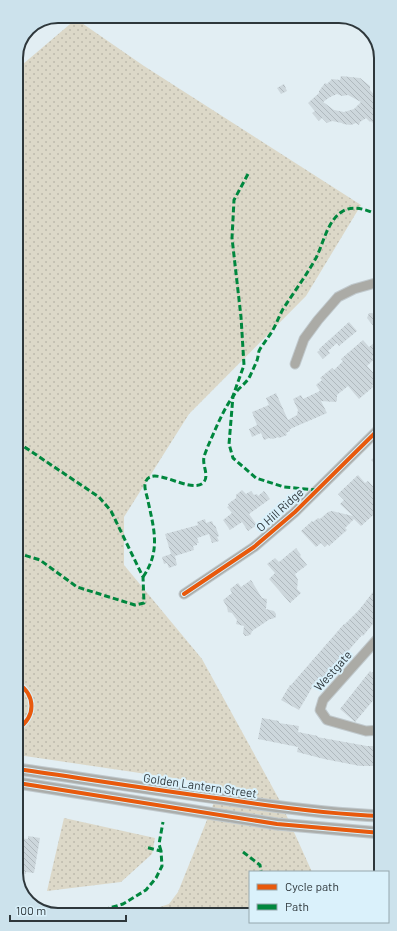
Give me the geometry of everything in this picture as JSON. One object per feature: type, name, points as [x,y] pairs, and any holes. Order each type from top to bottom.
[{"type":"main road","name":"Golden Lantern Street","points":[[23,769],[112,784],[288,809],[374,816]]},
{"type":"main road","name":"Golden Lantern Street","points":[[23,784],[277,824],[374,832]]},
{"type":"street","points":[[295,364],[304,339],[338,297],[354,289],[374,284]]},
{"type":"street","name":"O Hill Ridge","points":[[184,594],[254,547],[295,512],[374,434]]},
{"type":"street","name":"Westgate","points":[[374,643],[323,700],[320,710],[327,720],[366,731],[374,730]]},
{"type":"shaded area","points":[[71,23],[82,23],[144,66],[361,205],[306,296],[189,414],[124,517],[124,565],[202,659],[280,801],[312,871],[249,871],[249,908],[157,908],[169,904],[178,892],[221,785],[23,756],[23,722],[26,719],[23,714],[23,64]]},
{"type":"shaded area","points":[[64,818],[155,838],[152,854],[121,882],[47,891]]},
{"type":"building","points":[[341,76],[360,78],[370,86],[370,90],[374,94],[374,124],[366,118],[360,122],[359,125],[356,123],[351,125],[332,121],[327,123],[322,118],[319,121],[312,113],[315,111],[308,103],[319,93],[325,83],[327,84],[332,79],[340,80]],"holes":[[[337,94],[342,96],[348,95],[361,102],[354,109],[344,112],[334,110],[323,102]]]},
{"type":"building","points":[[284,84],[287,91],[281,94],[277,88]]},
{"type":"building","points":[[369,313],[374,314],[374,327],[367,318]]},
{"type":"building","points":[[349,322],[357,331],[339,346],[337,343],[328,351],[330,353],[323,359],[317,352],[320,350],[319,349]]},
{"type":"building","points":[[363,340],[369,347],[374,343],[374,355],[372,357],[374,359],[367,366],[374,374],[374,383],[372,385],[373,387],[359,399],[348,386],[337,395],[337,401],[321,401],[327,413],[290,429],[290,431],[286,433],[287,435],[279,438],[269,438],[264,440],[261,433],[252,437],[249,429],[257,425],[252,412],[269,405],[266,398],[276,393],[288,420],[297,415],[298,410],[293,399],[301,395],[303,399],[320,391],[316,385],[322,380],[320,378],[332,368],[334,370],[343,361],[341,359]]},
{"type":"building","points":[[358,475],[365,483],[368,481],[374,488],[374,514],[361,526],[354,519],[345,528],[347,530],[329,546],[328,544],[325,547],[321,543],[316,547],[301,531],[312,521],[313,522],[318,518],[320,519],[328,512],[332,511],[353,516],[340,504],[344,500],[338,494]]},
{"type":"building","points":[[242,490],[246,494],[251,491],[254,495],[257,494],[258,496],[264,491],[270,499],[249,514],[257,525],[248,531],[242,522],[230,530],[223,520],[232,513],[227,507],[229,506],[228,504],[236,498],[236,495]]},
{"type":"building","points":[[205,519],[206,523],[212,521],[214,526],[215,525],[219,536],[217,537],[219,541],[212,543],[209,534],[197,538],[199,543],[193,546],[194,550],[175,556],[177,565],[169,568],[167,563],[164,564],[162,557],[171,554],[165,534],[198,525],[197,522]]},
{"type":"building","points":[[296,548],[307,565],[295,574],[298,580],[297,589],[301,593],[290,603],[269,579],[275,573],[267,564],[275,558],[279,562]]},
{"type":"building","points":[[251,580],[262,598],[267,599],[266,609],[274,611],[276,617],[270,619],[252,631],[248,636],[245,636],[243,633],[244,626],[236,624],[237,620],[232,613],[228,612],[223,600],[232,593],[230,589],[238,583],[241,587]]},
{"type":"building","points":[[374,591],[374,622],[363,636],[362,635],[315,688],[313,686],[299,710],[281,700],[290,685],[344,624],[359,610]]},
{"type":"building","points":[[370,671],[372,673],[374,671],[374,699],[355,722],[340,709]]},
{"type":"building","points":[[262,718],[279,721],[279,723],[299,726],[298,732],[318,736],[317,737],[374,746],[374,766],[360,766],[324,759],[297,752],[298,747],[258,739]]},
{"type":"building","points":[[28,836],[40,838],[34,873],[26,872],[26,874],[23,873],[23,838],[28,839]]},
{"type":"marked path","points":[[248,174],[234,200],[232,238],[241,317],[244,365],[233,396],[229,444],[233,458],[256,478],[284,487],[317,490]]},
{"type":"marked path","points":[[143,577],[149,567],[154,549],[154,530],[145,488],[146,481],[150,477],[156,476],[190,485],[203,483],[206,477],[204,457],[220,419],[226,407],[250,376],[257,362],[259,351],[273,330],[283,309],[316,258],[332,222],[344,210],[359,208],[374,214]]},
{"type":"marked path","points":[[23,446],[99,497],[111,511],[143,577],[144,603],[135,605],[77,587],[40,560],[23,555]]},
{"type":"marked path","points":[[161,851],[159,844],[163,822]]},
{"type":"marked path","points":[[110,908],[123,904],[146,890],[156,878],[162,866],[161,851],[145,847]]},
{"type":"marked path","points":[[243,852],[260,865],[261,871]]},
{"type":"cycle path","points":[[184,594],[254,547],[295,512],[374,434]]},
{"type":"cycle path","points":[[23,687],[31,700],[32,706],[31,712],[23,725]]},
{"type":"cycle path","points":[[23,770],[283,807],[341,814],[374,816]]},
{"type":"cycle path","points":[[23,784],[277,824],[374,832]]}]
